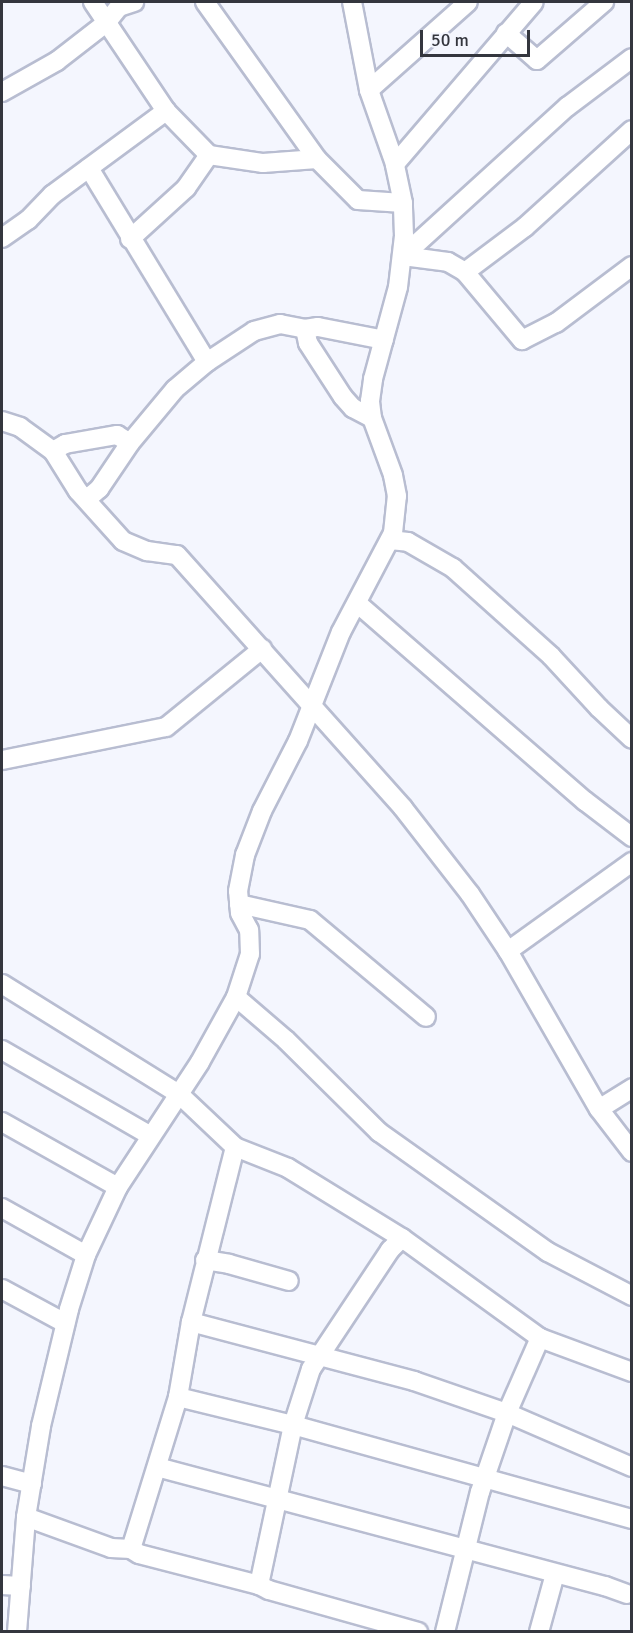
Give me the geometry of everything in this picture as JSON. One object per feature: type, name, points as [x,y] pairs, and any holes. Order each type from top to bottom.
[{"type":"street","points":[[93,2],[165,111],[209,155],[263,163],[317,159]]},
{"type":"street","points":[[2,92],[57,61],[105,23],[119,7],[134,2]]},
{"type":"street","points":[[205,2],[317,159],[358,200],[403,203]]},
{"type":"street","points":[[23,1630],[21,1586],[26,1517],[49,1387],[65,1323],[86,1255],[118,1187],[179,1094],[236,997],[250,954],[251,942],[239,904],[238,891],[253,833],[298,741],[341,632],[390,540],[396,514],[397,496],[393,475],[372,418],[370,401],[373,379],[398,287],[403,256],[403,203],[395,164],[369,90],[352,2]]},
{"type":"street","points":[[369,90],[468,2]]},
{"type":"street","points":[[395,164],[534,2]]},
{"type":"street","points":[[506,33],[537,60],[604,2]]},
{"type":"street","points":[[403,256],[567,107],[632,58]]},
{"type":"street","points":[[2,238],[28,220],[52,195],[165,111]]},
{"type":"street","points":[[465,272],[525,228],[632,130]]},
{"type":"street","points":[[130,239],[186,188],[209,155]]},
{"type":"street","points":[[89,168],[111,207],[123,222],[130,239],[197,342],[207,362]]},
{"type":"street","points":[[403,256],[448,262],[465,272],[522,340],[556,323],[632,266]]},
{"type":"street","points":[[87,499],[99,489],[130,444],[175,389],[207,362],[254,331],[280,324],[305,329],[318,327],[384,340]]},
{"type":"street","points":[[305,329],[308,343],[343,398],[353,408],[372,418]]},
{"type":"street","points":[[2,421],[20,427],[53,451],[78,491],[123,541],[147,551],[177,555],[403,808],[470,894],[508,951],[599,1109],[632,1152]]},
{"type":"street","points":[[53,451],[65,444],[117,435],[130,444]]},
{"type":"street","points":[[390,540],[408,542],[453,568],[551,656],[599,708],[632,739]]},
{"type":"street","points":[[357,603],[585,801],[632,837]]},
{"type":"street","points":[[2,760],[166,727],[262,649]]},
{"type":"street","points":[[508,951],[632,862]]},
{"type":"street","points":[[239,904],[310,920],[426,1017]]},
{"type":"street","points":[[2,984],[179,1094],[235,1147],[288,1168],[402,1238],[540,1338],[632,1372]]},
{"type":"street","points":[[236,997],[286,1040],[380,1132],[548,1251],[632,1296]]},
{"type":"street","points":[[2,1050],[152,1136]]},
{"type":"street","points":[[599,1109],[632,1088]]},
{"type":"street","points":[[2,1122],[118,1187]]},
{"type":"street","points":[[131,1549],[178,1397],[191,1322],[235,1147]]},
{"type":"street","points":[[2,1208],[86,1255]]},
{"type":"street","points":[[260,1585],[293,1425],[311,1369],[390,1250],[402,1238]]},
{"type":"street","points":[[206,1260],[289,1281]]},
{"type":"street","points":[[2,1289],[65,1323]]},
{"type":"street","points":[[191,1322],[414,1381],[507,1413],[632,1467]]},
{"type":"street","points":[[445,1632],[480,1492],[487,1478],[507,1413],[540,1338]]},
{"type":"street","points":[[178,1397],[293,1425],[632,1519]]},
{"type":"street","points":[[157,1467],[627,1594]]},
{"type":"street","points":[[2,1476],[32,1484]]},
{"type":"street","points":[[26,1517],[111,1548],[131,1549],[139,1554],[260,1585],[269,1590],[418,1632]]},
{"type":"street","points":[[539,1632],[555,1574]]},
{"type":"street","points":[[2,1585],[21,1586]]}]
